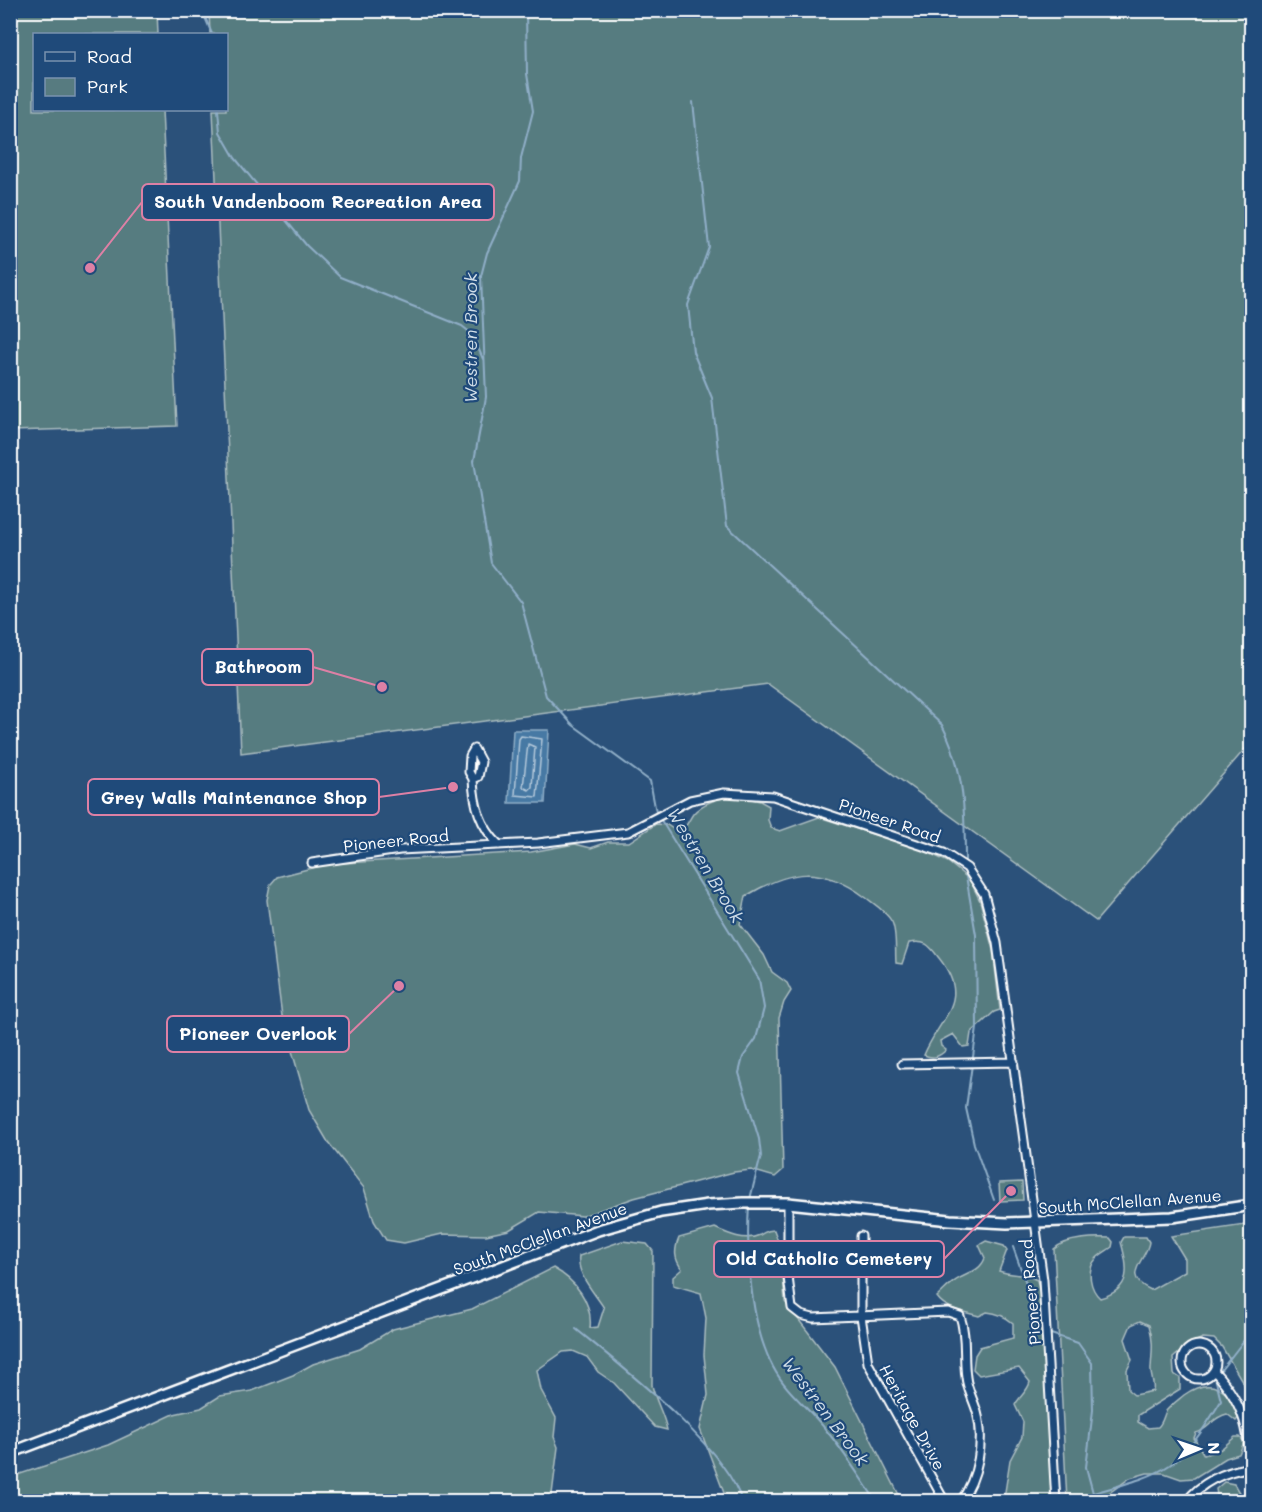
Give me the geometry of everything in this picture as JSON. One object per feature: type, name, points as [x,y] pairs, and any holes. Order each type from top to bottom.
[{"type":"main road","name":"South McClellan Avenue","points":[[10,1454],[598,1230],[662,1212],[708,1205],[788,1203],[950,1220],[1037,1222],[1173,1217],[1251,1205]]},
{"type":"street","points":[[473,779],[474,800],[481,820],[499,845]]},
{"type":"street","name":"Pioneer Road","points":[[312,863],[400,850],[499,845],[628,832],[690,800],[724,793],[773,796],[944,853],[967,868],[984,894],[998,943],[1037,1222],[1048,1334],[1056,1502]]},
{"type":"street","points":[[902,1064],[1014,1062]]},
{"type":"street","points":[[788,1203],[788,1277],[792,1308],[801,1315],[813,1318],[948,1312],[960,1316],[964,1329],[966,1379],[978,1414],[980,1436],[972,1483],[960,1502]]},
{"type":"street","name":"Heritage Drive","points":[[861,1236],[861,1316],[867,1363],[945,1502]]},
{"type":"street","points":[[1214,1371],[1205,1378],[1189,1376],[1183,1366],[1184,1355],[1192,1347],[1207,1348],[1214,1355],[1214,1371],[1232,1389],[1246,1419],[1251,1467],[1250,1502]]},
{"type":"street","points":[[1186,1502],[1204,1484],[1223,1473],[1251,1467]]},
{"type":"green space","points":[[10,11],[157,11],[158,33],[33,33],[33,111],[162,111],[177,426],[11,431]]},
{"type":"green space","points":[[209,11],[1251,11],[1251,742],[1096,921],[768,684],[241,753],[213,111],[228,111],[228,33],[210,33]]},
{"type":"green space","points":[[738,796],[760,801],[769,806],[768,820],[771,828],[780,831],[819,817],[923,850],[948,862],[970,880],[980,901],[993,950],[1000,1010],[994,1012],[971,1033],[969,1046],[963,1047],[953,1034],[940,1041],[941,1046],[946,1050],[941,1054],[936,1057],[924,1055],[945,1019],[953,997],[953,986],[949,973],[939,958],[927,944],[915,942],[909,943],[902,964],[896,963],[892,922],[883,911],[849,887],[834,880],[806,874],[777,880],[746,896],[740,924],[764,955],[772,972],[787,983],[791,991],[784,1002],[779,1018],[783,1170],[775,1177],[751,1170],[734,1172],[634,1198],[583,1216],[539,1212],[509,1230],[486,1235],[442,1234],[404,1243],[386,1240],[374,1221],[364,1188],[328,1142],[309,1110],[282,1016],[267,900],[270,885],[277,877],[327,864],[531,852],[575,844],[591,848],[608,842],[629,842],[656,824],[667,825],[679,833],[693,814],[703,806],[720,799]]},
{"type":"green space","points":[[1022,1182],[1023,1200],[1000,1201],[999,1183]]},
{"type":"green space","points":[[1251,1224],[1251,1396],[1222,1347],[1214,1339],[1203,1338],[1189,1344],[1173,1358],[1174,1374],[1180,1378],[1180,1389],[1138,1415],[1138,1422],[1148,1428],[1158,1427],[1166,1411],[1184,1395],[1202,1386],[1210,1386],[1218,1388],[1230,1398],[1240,1416],[1236,1421],[1227,1414],[1196,1433],[1194,1438],[1204,1455],[1221,1449],[1235,1437],[1240,1437],[1244,1442],[1239,1454],[1226,1458],[1194,1478],[1181,1479],[1164,1473],[1147,1473],[1130,1478],[1098,1501],[1067,1501],[1054,1249],[1073,1240],[1110,1238],[1113,1242],[1112,1247],[1093,1263],[1090,1274],[1094,1290],[1100,1298],[1118,1289],[1126,1276],[1121,1242],[1124,1237],[1146,1237],[1149,1242],[1136,1273],[1142,1285],[1151,1290],[1185,1271],[1185,1259],[1171,1236]],"holes":[[[1140,1321],[1149,1325],[1152,1342],[1153,1391],[1134,1395],[1128,1390],[1127,1370],[1132,1360],[1125,1339],[1131,1325]]]},
{"type":"green space","points":[[715,1228],[725,1233],[748,1238],[774,1230],[781,1250],[785,1302],[835,1367],[902,1501],[727,1501],[700,1429],[708,1395],[704,1355],[706,1318],[701,1293],[673,1285],[673,1277],[682,1269],[677,1262],[676,1254],[679,1238]]},
{"type":"green space","points":[[622,1241],[647,1244],[653,1251],[652,1385],[667,1430],[655,1427],[614,1383],[598,1372],[587,1357],[573,1351],[563,1352],[537,1370],[541,1390],[556,1418],[554,1437],[558,1447],[552,1494],[547,1501],[11,1501],[11,1477],[108,1445],[174,1414],[201,1408],[220,1396],[252,1391],[293,1375],[313,1364],[360,1349],[393,1329],[472,1309],[553,1268],[575,1285],[589,1309],[590,1328],[598,1327],[604,1308],[583,1277],[579,1256]]},
{"type":"green space","points":[[986,1241],[1004,1246],[1007,1250],[999,1271],[1028,1276],[1037,1280],[1043,1310],[1053,1501],[1000,1501],[1005,1492],[1010,1460],[1022,1437],[1023,1422],[1015,1405],[1030,1382],[1019,1368],[979,1375],[973,1369],[975,1355],[980,1347],[1013,1338],[1013,1323],[995,1313],[987,1312],[979,1316],[956,1310],[945,1305],[937,1297],[954,1282],[981,1265],[985,1258],[979,1245]]},
{"type":"green space","points":[[1224,1482],[1234,1484],[1244,1501],[1218,1501],[1216,1489]]},
{"type":"water","points":[[513,730],[549,730],[545,803],[509,803]]},
{"type":"waterway","points":[[202,10],[212,33]]},
{"type":"waterway","name":"Westren Brook","points":[[526,10],[527,74],[533,111],[521,158],[520,181],[487,253],[481,276],[486,397],[474,461],[491,563],[521,602],[546,696],[573,725],[650,781],[656,812],[759,979],[764,1008],[756,1039],[743,1057],[739,1073],[759,1139],[761,1156],[750,1199]]},
{"type":"waterway","points":[[693,102],[709,247],[688,305],[693,352],[712,398],[727,526],[942,725],[950,741],[962,793],[965,864]]},
{"type":"waterway","points":[[218,111],[220,132],[235,158],[307,246],[340,277],[462,326],[472,334],[483,359]]},
{"type":"waterway","points":[[1252,334],[1246,362],[1252,371]]},
{"type":"waterway","points":[[965,870],[976,935],[977,1028],[966,1108],[974,1144],[994,1200]]},
{"type":"waterway","name":"Westren Brook","points":[[749,1204],[748,1244],[751,1287],[765,1350],[778,1376],[833,1439],[877,1502]]},
{"type":"waterway","points":[[1013,1247],[1037,1314],[1042,1321]]},
{"type":"waterway","points":[[576,1329],[644,1386],[695,1433],[716,1457],[732,1481],[742,1502]]},
{"type":"waterway","points":[[1221,1370],[1252,1330]]},
{"type":"waterway","points":[[1051,1334],[1078,1343],[1092,1363],[1093,1410],[1086,1467],[1093,1493]]},
{"type":"waterway","points":[[1089,1502],[1093,1493],[1156,1473],[1182,1455],[1194,1442],[1221,1401],[1215,1377]]},
{"type":"place","name":"South Vandenboom Recreation Area","points":[[90,268]]},
{"type":"place","name":"Bathroom","points":[[382,687]]},
{"type":"place","name":"Grey Walls Maintenance Shop","points":[[453,787]]},
{"type":"place","name":"Pioneer Overlook","points":[[399,986]]},
{"type":"place","name":"Old Catholic Cemetery","points":[[1011,1191]]}]
